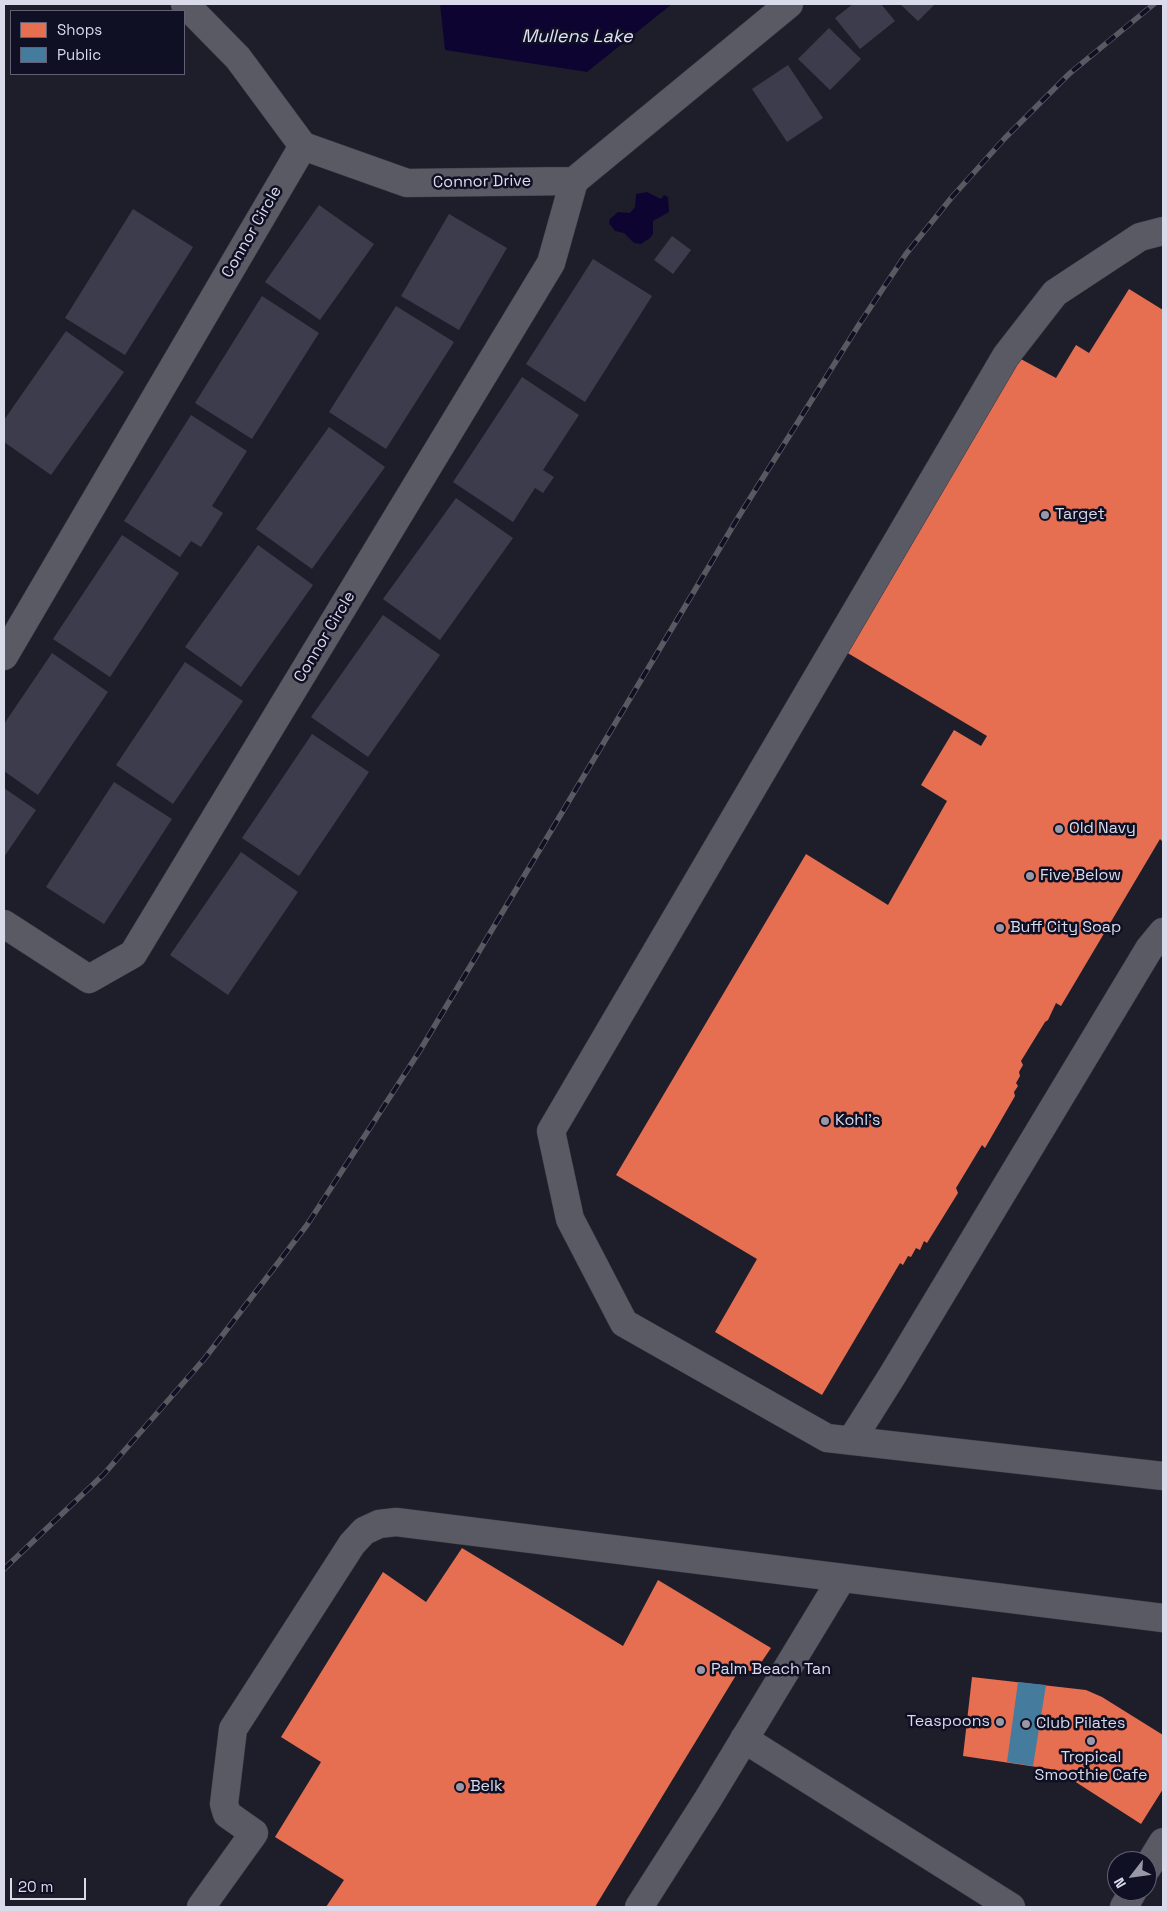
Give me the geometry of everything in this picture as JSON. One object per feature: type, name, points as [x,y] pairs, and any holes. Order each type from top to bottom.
[{"type":"street","points":[[185,4],[238,58],[303,146]]},
{"type":"street","points":[[574,180],[789,4]]},
{"type":"street","name":"Connor Drive","points":[[303,146],[407,183],[574,180]]},
{"type":"street","name":"Connor Circle","points":[[4,656],[303,146]]},
{"type":"street","name":"Connor Circle","points":[[4,924],[89,979],[132,954],[551,263],[574,180]]},
{"type":"street","points":[[1163,231],[1140,237],[1055,292],[1006,356],[551,1131],[570,1219],[624,1323],[827,1438],[1163,1476]]},
{"type":"street","points":[[851,1441],[1149,949],[1163,932]]},
{"type":"street","points":[[201,1907],[254,1833],[227,1814],[224,1804],[234,1729],[352,1544],[364,1531],[379,1524],[396,1522],[1163,1618]]},
{"type":"street","points":[[639,1907],[708,1800],[842,1578]]},
{"type":"street","points":[[744,1739],[1011,1907]]},
{"type":"water","name":"Mullens Lake","points":[[440,4],[672,4],[587,72],[445,50]]},
{"type":"water","points":[[647,192],[661,199],[664,195],[668,197],[669,212],[653,221],[653,234],[650,238],[641,244],[634,243],[624,233],[615,231],[609,223],[610,219],[618,212],[630,213],[635,207],[636,194]]},
{"type":"building: Shops","points":[[1129,289],[1163,310],[1163,842],[1160,839],[1061,1006],[1056,1003],[1048,1020],[1021,1061],[1023,1065],[1016,1083],[1018,1086],[1014,1092],[1015,1096],[985,1148],[982,1145],[956,1188],[958,1193],[927,1243],[924,1241],[920,1250],[916,1248],[903,1265],[900,1263],[822,1395],[715,1332],[757,1259],[616,1175],[806,854],[888,905],[947,801],[921,785],[954,730],[981,746],[987,736],[846,652],[1019,358],[1056,378],[1076,345],[1089,353]]},
{"type":"building: Shops","points":[[462,1548],[623,1646],[658,1580],[771,1648],[754,1673],[741,1667],[595,1907],[326,1907],[344,1880],[275,1837],[321,1762],[281,1737],[383,1572],[426,1602]]},
{"type":"building: Shops","points":[[972,1677],[1086,1690],[1102,1697],[1163,1735],[1163,1789],[1141,1824],[1057,1770],[963,1756]]},
{"type":"building: Public","name":"Club Pilates","points":[[1018,1682],[1046,1685],[1033,1766],[1007,1762]]},
{"type":"building: Other","points":[[853,4],[881,4],[895,21],[860,49],[835,18]]},
{"type":"building: Other","points":[[900,4],[935,4],[918,21]]},
{"type":"building: Other","points":[[829,28],[861,59],[830,90],[798,59]]},
{"type":"building: Other","points":[[788,65],[823,118],[787,142],[752,89]]},
{"type":"building: Other","points":[[319,205],[374,244],[320,320],[265,282]]},
{"type":"building: Other","points":[[133,209],[193,247],[125,355],[65,318]]},
{"type":"building: Other","points":[[449,214],[507,248],[459,330],[401,296]]},
{"type":"building: Other","points":[[672,236],[691,250],[673,274],[654,260]]},
{"type":"building: Other","points":[[593,259],[652,296],[585,402],[526,364]]},
{"type":"building: Other","points":[[262,296],[319,333],[252,439],[195,403]]},
{"type":"building: Other","points":[[396,306],[454,342],[386,449],[329,412]]},
{"type":"building: Other","points":[[66,331],[124,372],[51,475],[4,442],[4,420]]},
{"type":"building: Other","points":[[522,377],[579,415],[543,470],[554,477],[543,493],[535,488],[513,522],[453,482]]},
{"type":"building: Other","points":[[191,415],[247,451],[212,506],[223,513],[201,547],[191,541],[180,557],[124,521]]},
{"type":"building: Other","points":[[329,427],[385,467],[312,569],[256,529]]},
{"type":"building: Other","points":[[456,498],[513,538],[440,640],[383,599]]},
{"type":"building: Other","points":[[122,535],[179,573],[110,677],[53,639]]},
{"type":"building: Other","points":[[258,545],[313,585],[241,687],[185,647]]},
{"type":"building: Other","points":[[383,615],[440,655],[368,757],[311,717]]},
{"type":"building: Other","points":[[52,653],[108,692],[38,795],[4,771],[4,724]]},
{"type":"building: Other","points":[[185,662],[243,701],[173,804],[116,765]]},
{"type":"building: Other","points":[[312,734],[369,772],[299,876],[242,838]]},
{"type":"building: Other","points":[[114,782],[172,819],[104,924],[46,887]]},
{"type":"building: Other","points":[[4,788],[36,810],[4,857]]},
{"type":"building: Other","points":[[241,852],[298,892],[228,995],[170,955]]},
{"type":"railway","points":[[4,1569],[104,1474],[205,1358],[307,1225],[419,1052],[739,516],[860,323],[906,254],[952,197],[1005,138],[1070,73],[1154,4]]},
{"type":"place","name":"Target","points":[[1045,515]]},
{"type":"place","name":"Old Navy","points":[[1059,829]]},
{"type":"place","name":"Five Below","points":[[1030,876]]},
{"type":"place","name":"Buff City Soap","points":[[1000,928]]},
{"type":"place","name":"Kohl's","points":[[825,1121]]},
{"type":"place","name":"Palm Beach Tan","points":[[701,1670]]},
{"type":"place","name":"Teaspoons","points":[[1000,1722]]},
{"type":"place","name":"Club Pilates","points":[[1026,1724]]},
{"type":"place","name":"Tropical Smoothie Cafe","points":[[1091,1741]]},
{"type":"place","name":"Belk","points":[[460,1787]]}]
